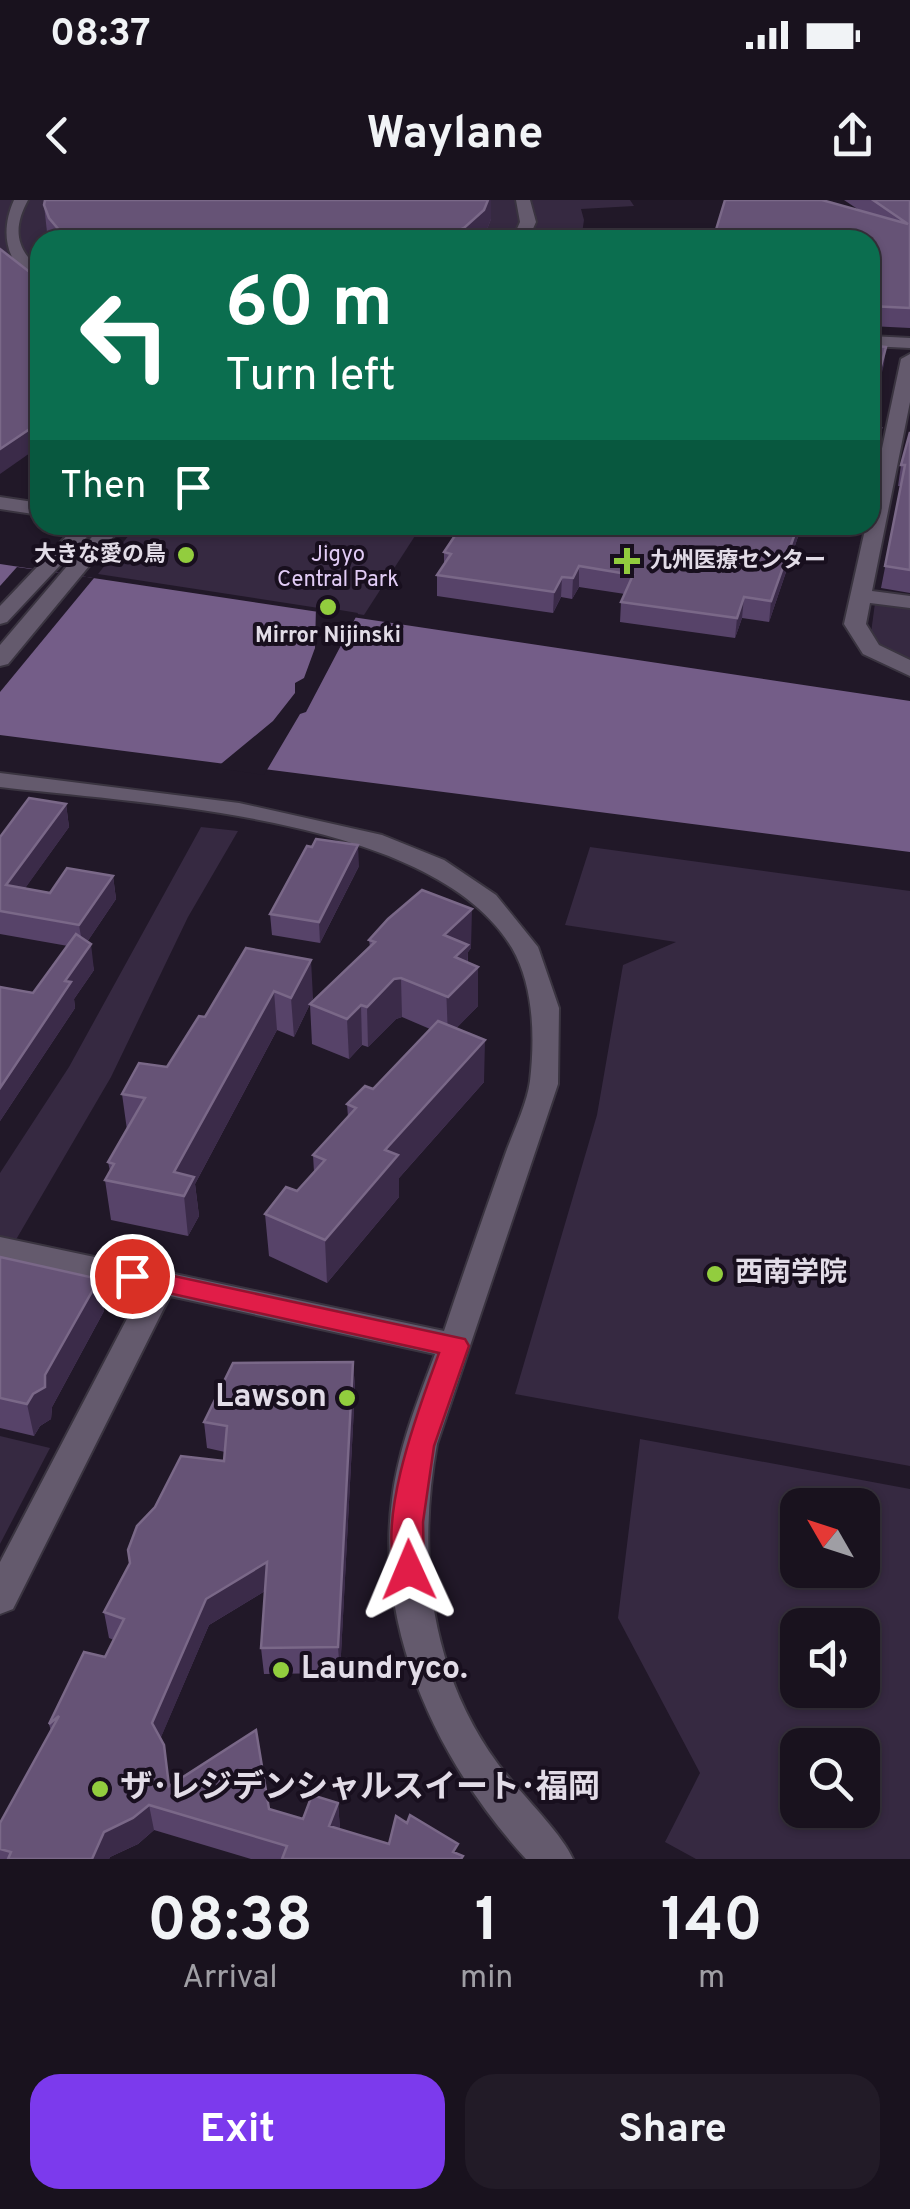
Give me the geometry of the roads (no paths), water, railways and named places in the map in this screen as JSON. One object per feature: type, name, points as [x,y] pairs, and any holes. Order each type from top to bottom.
[{"type":"street","points":[[21,200],[9,217],[6,238],[18,259],[30,268]]},
{"type":"street","points":[[523,200],[528,222],[524,230]]},
{"type":"street","points":[[880,342],[910,343]]},
{"type":"street","points":[[880,350],[910,351]]},
{"type":"street","points":[[880,520],[902,436],[910,359]]},
{"type":"street","points":[[0,503],[30,508]]},
{"type":"street","points":[[0,618],[79,535]]},
{"type":"street","points":[[0,659],[105,535]]},
{"type":"street","points":[[876,535],[855,624],[862,642],[882,657],[910,668]]},
{"type":"street","points":[[860,596],[910,602]]},
{"type":"street","points":[[0,780],[284,815],[349,830],[418,857],[480,896],[518,938],[536,972],[547,1004],[547,1067],[420,1446],[407,1544],[412,1596],[425,1657],[457,1733],[495,1792],[553,1859]]},
{"type":"street","points":[[0,1248],[455,1346]]},
{"type":"street","points":[[0,1598],[162,1283]]},
{"type":"place","name":"大きな愛の鳥","points":[[186,555]]},
{"type":"place","name":"九州医療センター","points":[[627,561]]},
{"type":"place","name":"Mirror Nijinski","points":[[328,607]]},
{"type":"place","name":"西南学院","points":[[715,1274]]},
{"type":"place","name":"Lawson","points":[[347,1398]]},
{"type":"place","name":"Laundryco.","points":[[281,1670]]},
{"type":"place","name":"ザ･レジデンシャルスイート･福岡","points":[[100,1789]]},
{"type":"park label","name":"Jigyo Central Park","points":[[338,568]]}]
